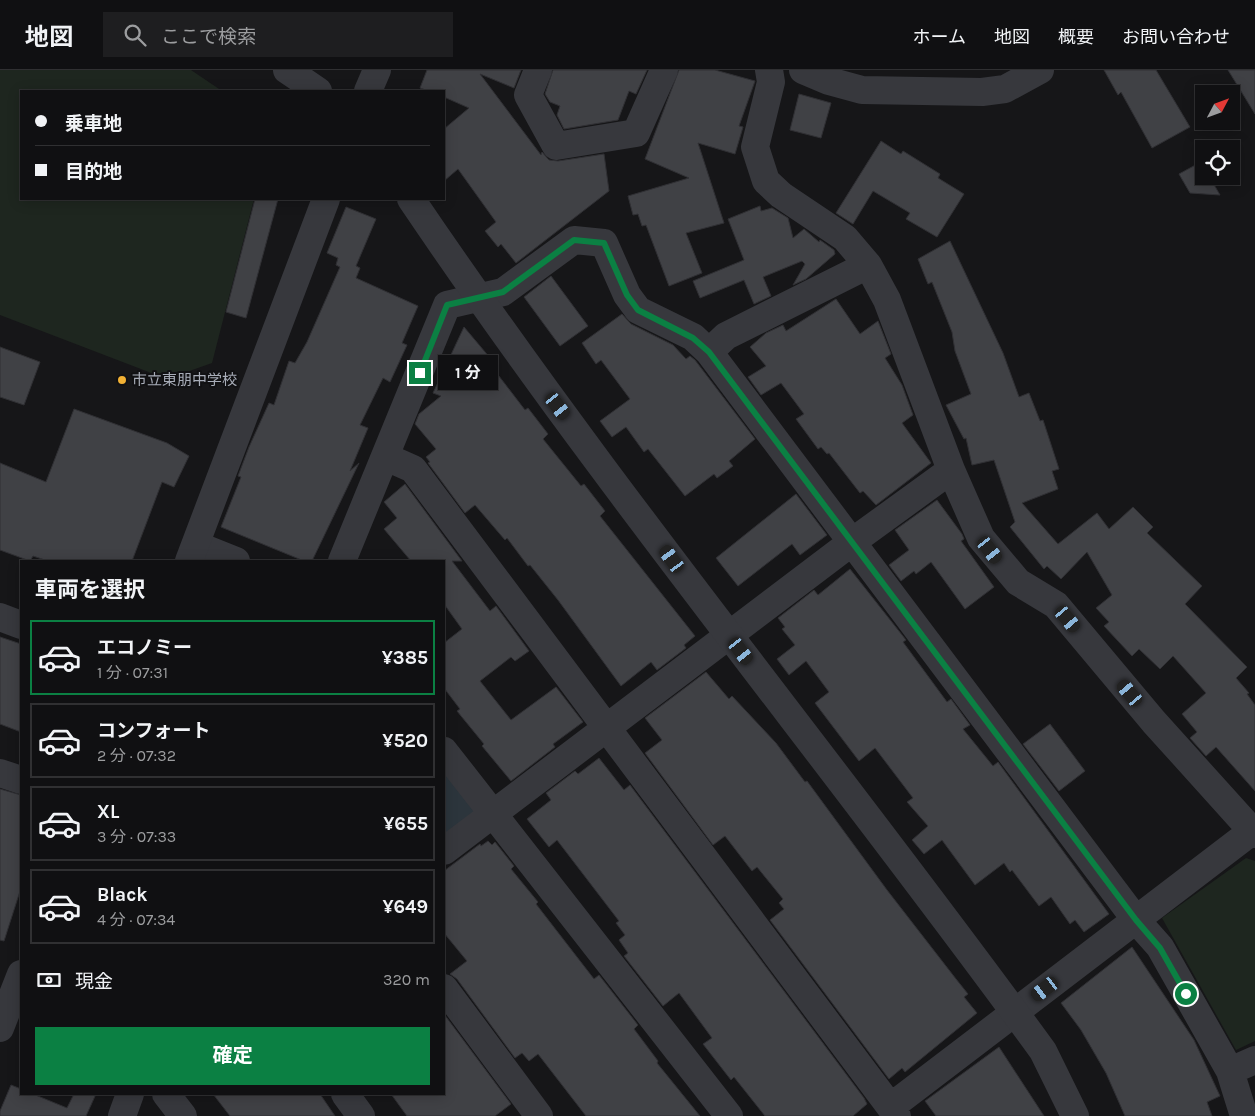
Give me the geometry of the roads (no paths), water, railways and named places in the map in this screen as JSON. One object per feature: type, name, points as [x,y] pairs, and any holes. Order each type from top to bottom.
[{"type":"street","points":[[287,70],[317,90]]},
{"type":"street","points":[[368,90],[377,70]]},
{"type":"street","points":[[538,70],[528,95],[556,146],[636,133],[664,70]]},
{"type":"street","points":[[386,457],[413,469],[894,1111],[1014,1012],[1253,833],[1154,722],[1056,605],[1018,582],[1008,573],[981,538],[951,470],[887,300],[868,265],[844,238],[781,195],[766,181],[755,147],[771,82],[769,70]]},
{"type":"street","points":[[803,70],[829,81],[862,90],[982,92],[1004,89],[1040,70]]},
{"type":"street","points":[[231,560],[193,553],[326,200]]},
{"type":"street","points":[[412,200],[478,298],[729,636],[1043,1051],[1075,1116]]},
{"type":"street","points":[[342,560],[447,305],[503,292],[574,240],[604,243],[627,295],[638,310],[693,338],[709,352],[1136,920],[1160,948],[1230,1071],[1244,1116]]},
{"type":"street","points":[[709,352],[726,336],[868,265]]},
{"type":"street","points":[[445,850],[852,542],[951,470]]},
{"type":"street","points":[[0,617],[20,625]]},
{"type":"street","points":[[445,752],[729,1116]]},
{"type":"street","points":[[0,773],[20,780]]},
{"type":"street","points":[[10,1016],[20,978]]},
{"type":"street","points":[[445,989],[539,1116]]},
{"type":"street","points":[[1230,1071],[1255,1060]]},
{"type":"street","points":[[122,1116],[130,1095]]},
{"type":"street","points":[[167,1095],[183,1116]]},
{"type":"street","points":[[346,1095],[361,1116]]},
{"type":"place","name":"市立東朋中学校","points":[[122,380]]}]
